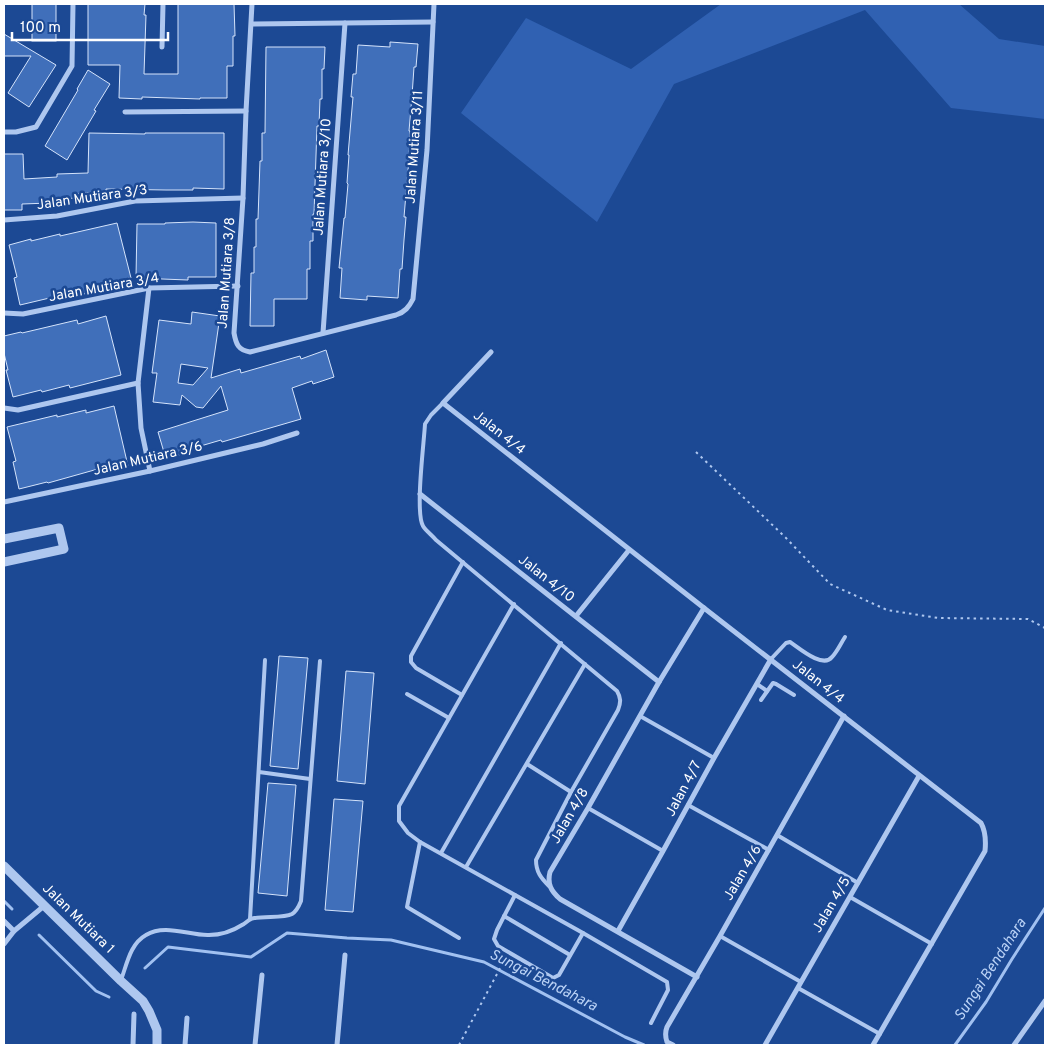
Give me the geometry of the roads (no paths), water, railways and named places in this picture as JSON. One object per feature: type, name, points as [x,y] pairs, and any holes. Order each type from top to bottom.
[{"type":"street","points":[[4,132],[16,132],[36,127],[72,66],[74,4]]},
{"type":"street","points":[[162,47],[163,4]]},
{"type":"street","name":"Jalan Mutiara 3/8","points":[[252,4],[235,342],[242,350],[250,352],[402,313],[414,300],[415,292]]},
{"type":"street","name":"Jalan Mutiara 3/11","points":[[415,292],[427,150],[434,4]]},
{"type":"street","points":[[252,24],[433,22]]},
{"type":"street","name":"Jalan Mutiara 3/10","points":[[323,333],[345,23]]},
{"type":"street","points":[[125,112],[246,111]]},
{"type":"street","name":"Jalan Mutiara 3/3","points":[[4,220],[57,216],[135,201],[243,198]]},
{"type":"street","name":"Jalan Mutiara 3/4","points":[[4,313],[23,314],[149,288],[238,286]]},
{"type":"street","points":[[149,288],[138,383],[141,428],[150,471]]},
{"type":"street","points":[[442,403],[491,352]]},
{"type":"street","points":[[4,408],[18,410],[138,383]]},
{"type":"street","name":"Jalan 4/4","points":[[442,403],[981,823],[986,835],[985,851],[874,1045]]},
{"type":"street","name":"Jalan Mutiara 3/6","points":[[4,502],[150,471],[262,444],[296,433]]},
{"type":"street","name":"Jalan 4/10","points":[[420,494],[659,682]]},
{"type":"street","points":[[4,539],[60,528],[64,549],[4,562]]},
{"type":"street","points":[[576,616],[629,550]]},
{"type":"street","name":"Jalan 4/8","points":[[549,886],[550,872],[639,716],[704,608]]},
{"type":"street","name":"Jalan 4/7","points":[[618,931],[771,659]]},
{"type":"street","name":"Jalan 4/6","points":[[673,1045],[667,1042],[665,1035],[667,1027],[844,716]]},
{"type":"street","name":"Jalan 4/5","points":[[765,1045],[919,776]]},
{"type":"street","name":"Jalan Mutiara 1","points":[[4,866],[143,1001],[157,1030],[157,1045]]},
{"type":"street","points":[[549,886],[560,899],[697,976]]},
{"type":"street","points":[[4,944],[14,931],[44,906]]},
{"type":"street","points":[[4,921],[14,931]]},
{"type":"street","points":[[337,1045],[345,955]]},
{"type":"street","points":[[255,1045],[262,975]]},
{"type":"street","points":[[1014,1045],[1045,1001]]},
{"type":"street","points":[[133,1045],[134,1014]]},
{"type":"street","points":[[184,1045],[187,1018]]},
{"type":"lane","points":[[442,403],[430,415],[425,424],[420,494],[420,516],[423,526],[436,540],[561,643],[617,691],[620,696],[621,702],[618,710],[571,792],[536,860],[538,874],[549,886]]},
{"type":"lane","points":[[462,695],[416,668],[411,662],[411,656],[463,562]]},
{"type":"lane","points":[[514,604],[399,806],[399,821],[420,842],[667,982],[668,990],[651,1023]]},
{"type":"lane","points":[[771,659],[786,642],[790,642],[817,660],[826,661],[831,659],[845,637]]},
{"type":"lane","points":[[441,853],[561,643]]},
{"type":"lane","points":[[250,919],[266,660]]},
{"type":"lane","points":[[121,981],[133,946],[147,934],[154,931],[175,930],[208,936],[220,935],[232,932],[250,919],[291,915],[298,909],[320,661]]},
{"type":"lane","points":[[466,867],[585,664]]},
{"type":"lane","points":[[761,700],[773,683],[794,695]]},
{"type":"lane","points":[[757,684],[767,691]]},
{"type":"lane","points":[[407,694],[449,718]]},
{"type":"lane","points":[[639,716],[714,758]]},
{"type":"lane","points":[[527,764],[571,792]]},
{"type":"lane","points":[[259,772],[310,779]]},
{"type":"lane","points":[[688,804],[769,850]]},
{"type":"lane","points":[[588,808],[663,851]]},
{"type":"lane","points":[[777,836],[858,883]]},
{"type":"lane","points":[[420,842],[406,906],[459,938]]},
{"type":"lane","points":[[516,895],[494,939],[498,946],[553,978],[559,975],[583,933]]},
{"type":"lane","points":[[850,897],[932,944]]},
{"type":"lane","points":[[504,916],[570,955]]},
{"type":"lane","points":[[720,936],[801,982]]},
{"type":"lane","points":[[798,988],[880,1034]]},
{"type":"waterway","name":"Sungai Bendahara","points":[[4,901],[12,909]]},
{"type":"waterway","name":"Sungai Bendahara","points":[[955,1045],[986,1002],[1045,908]]},
{"type":"waterway","name":"Sungai Bendahara","points":[[145,968],[168,947],[251,957],[287,933],[391,940],[484,962],[625,1037],[644,1045]]},
{"type":"waterway","name":"Sungai Bendahara","points":[[39,935],[96,991],[109,997]]}]
